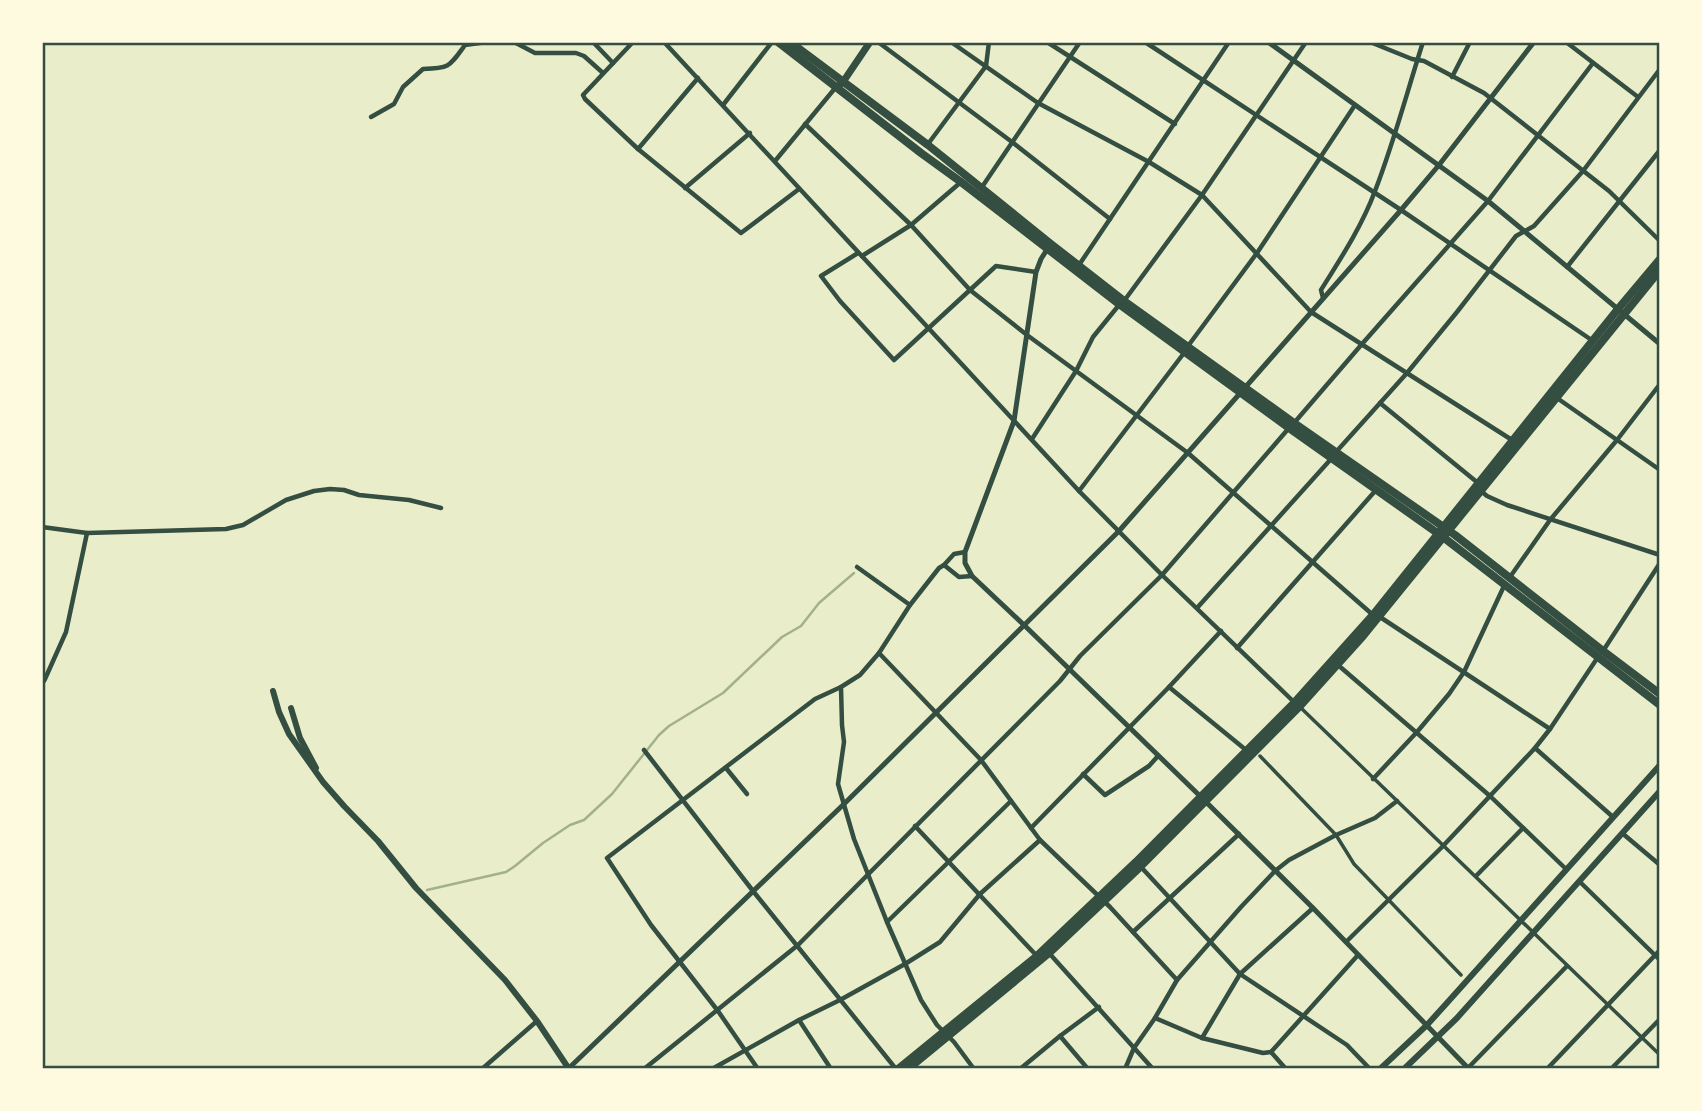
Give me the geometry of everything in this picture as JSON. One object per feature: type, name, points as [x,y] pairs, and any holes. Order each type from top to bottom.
[{"type":"highway","points":[[778,42],[928,145],[982,187],[1049,247],[1079,265],[1121,303]]},
{"type":"highway","points":[[790,42],[921,153],[1121,303],[1443,532],[1600,654],[1660,705]]},
{"type":"highway","points":[[897,1069],[947,1034],[1049,953],[1337,665],[1480,487],[1557,398],[1660,259]]},
{"type":"highway","points":[[1480,487],[1513,441],[1594,341],[1660,270]]},
{"type":"highway","points":[[1334,455],[1377,489],[1443,532]]},
{"type":"highway","points":[[908,1069],[1140,867],[1247,750],[1297,704],[1376,615]]},
{"type":"highway","points":[[1600,654],[1660,694]]},
{"type":"main road","points":[[839,83],[868,42]]},
{"type":"main road","points":[[273,691],[289,734],[323,782],[378,841],[416,888],[505,980],[569,1069]]},
{"type":"main road","points":[[291,708],[300,738],[323,782]]},
{"type":"main road","points":[[1380,1069],[1427,1026],[1660,765]]},
{"type":"main road","points":[[1404,1069],[1438,1037],[1622,833],[1657,799],[1660,791]]},
{"type":"street","points":[[371,117],[394,104],[403,87],[423,69],[443,68],[450,65],[465,45],[487,42]]},
{"type":"street","points":[[514,42],[535,53],[576,53],[603,73]]},
{"type":"street","points":[[593,42],[613,63]]},
{"type":"street","points":[[633,42],[583,95],[638,149],[741,233],[799,189]]},
{"type":"street","points":[[664,42],[1079,491],[1237,648],[1660,1055]]},
{"type":"street","points":[[723,105],[772,42]]},
{"type":"street","points":[[878,42],[1110,219]]},
{"type":"street","points":[[951,42],[1038,103],[1149,162],[1202,195],[1311,312],[1513,441]]},
{"type":"street","points":[[928,145],[986,66],[989,42]]},
{"type":"street","points":[[1047,42],[1175,124]]},
{"type":"street","points":[[982,187],[1080,42]]},
{"type":"street","points":[[1145,42],[1594,341]]},
{"type":"street","points":[[1079,265],[1229,42]]},
{"type":"street","points":[[1268,42],[1488,201],[1660,344]]},
{"type":"street","points":[[1032,439],[1076,371],[1093,337],[1202,195],[1306,42]]},
{"type":"street","points":[[1370,42],[1424,61],[1484,93],[1620,201],[1660,241]]},
{"type":"street","points":[[1323,299],[1321,290],[1353,237],[1375,193],[1423,42]]},
{"type":"street","points":[[1452,77],[1470,42]]},
{"type":"street","points":[[569,1069],[845,803],[1119,531],[1401,210],[1534,42]]},
{"type":"street","points":[[1566,42],[1638,97]]},
{"type":"street","points":[[644,1069],[798,945],[1162,575],[1488,201],[1593,64]]},
{"type":"street","points":[[1197,608],[1407,373],[1516,236],[1534,226],[1583,171],[1638,97],[1658,76],[1660,69]]},
{"type":"street","points":[[638,149],[698,78]]},
{"type":"street","points":[[775,160],[839,83]]},
{"type":"street","points":[[1079,491],[1257,253],[1355,104]]},
{"type":"street","points":[[805,124],[911,225],[970,290],[1188,453],[1376,615],[1550,729]]},
{"type":"street","points":[[685,188],[750,133]]},
{"type":"street","points":[[1567,267],[1660,150]]},
{"type":"street","points":[[961,182],[911,225],[821,276],[840,301],[894,360],[996,266],[1037,271]]},
{"type":"street","points":[[1049,247],[1037,271],[1014,421],[965,552],[965,564],[972,576],[1239,834],[1469,1069],[1567,965]]},
{"type":"street","points":[[1373,779],[1449,694],[1464,672],[1507,582],[1550,520],[1660,384]]},
{"type":"street","points":[[1557,398],[1660,470]]},
{"type":"street","points":[[1380,404],[1480,487],[1487,496],[1550,520],[1660,555]]},
{"type":"street","points":[[42,527],[87,533],[226,529],[243,525],[286,500],[330,489],[409,500],[441,508]]},
{"type":"street","points":[[1237,648],[1377,489]]},
{"type":"street","points":[[42,684],[66,632],[87,533]]},
{"type":"street","points":[[758,1069],[718,1011],[651,925],[607,858],[815,699],[860,675],[939,568],[954,554],[965,552]]},
{"type":"street","points":[[1346,942],[1443,846],[1535,748],[1660,564]]},
{"type":"street","points":[[944,565],[959,577],[972,576]]},
{"type":"street","points":[[857,566],[910,606]]},
{"type":"street","points":[[1031,828],[1221,631]]},
{"type":"street","points":[[878,653],[981,760],[1041,840],[1177,979]]},
{"type":"street","points":[[1337,665],[1490,796],[1566,869]]},
{"type":"street","points":[[841,687],[844,742],[838,784],[854,839],[921,1000],[937,1025],[975,1069]]},
{"type":"street","points":[[1169,687],[1247,750]]},
{"type":"street","points":[[1535,748],[1614,818]]},
{"type":"street","points":[[644,750],[753,891],[897,1069]]},
{"type":"street","points":[[1083,774],[1105,795],[1149,766],[1158,756]]},
{"type":"street","points":[[1260,757],[1336,835],[1354,864],[1461,975]]},
{"type":"street","points":[[726,767],[747,794]]},
{"type":"street","points":[[887,922],[1011,801]]},
{"type":"street","points":[[1125,1069],[1134,1048],[1177,979],[1276,871],[1289,859],[1376,818],[1397,801]]},
{"type":"street","points":[[915,826],[1037,956]]},
{"type":"street","points":[[1476,876],[1523,828]]},
{"type":"street","points":[[1622,833],[1660,866]]},
{"type":"street","points":[[1133,932],[1239,834]]},
{"type":"street","points":[[712,1069],[905,964],[940,942],[980,894],[1041,840]]},
{"type":"street","points":[[1140,867],[1240,974],[1347,1045],[1370,1069]]},
{"type":"street","points":[[1579,881],[1658,958]]},
{"type":"street","points":[[1202,1038],[1240,974],[1313,908]]},
{"type":"street","points":[[1547,1069],[1608,1004],[1658,958],[1660,950]]},
{"type":"street","points":[[1049,953],[1153,1069]]},
{"type":"street","points":[[1155,1017],[1202,1038],[1263,1053],[1271,1052],[1358,955]]},
{"type":"street","points":[[1020,1069],[1099,1007]]},
{"type":"street","points":[[1611,1069],[1660,1019]]},
{"type":"street","points":[[799,1020],[831,1069]]},
{"type":"street","points":[[482,1069],[537,1021]]},
{"type":"street","points":[[1060,1036],[1088,1069]]},
{"type":"street","points":[[1271,1052],[1286,1069]]},
{"type":"street","points":[[1029,1062],[1035,1069]]},
{"type":"waterway","points":[[427,890],[506,872],[543,843],[570,825],[584,820],[612,794],[659,735],[723,693],[782,637],[801,626],[819,603],[854,573]]}]
